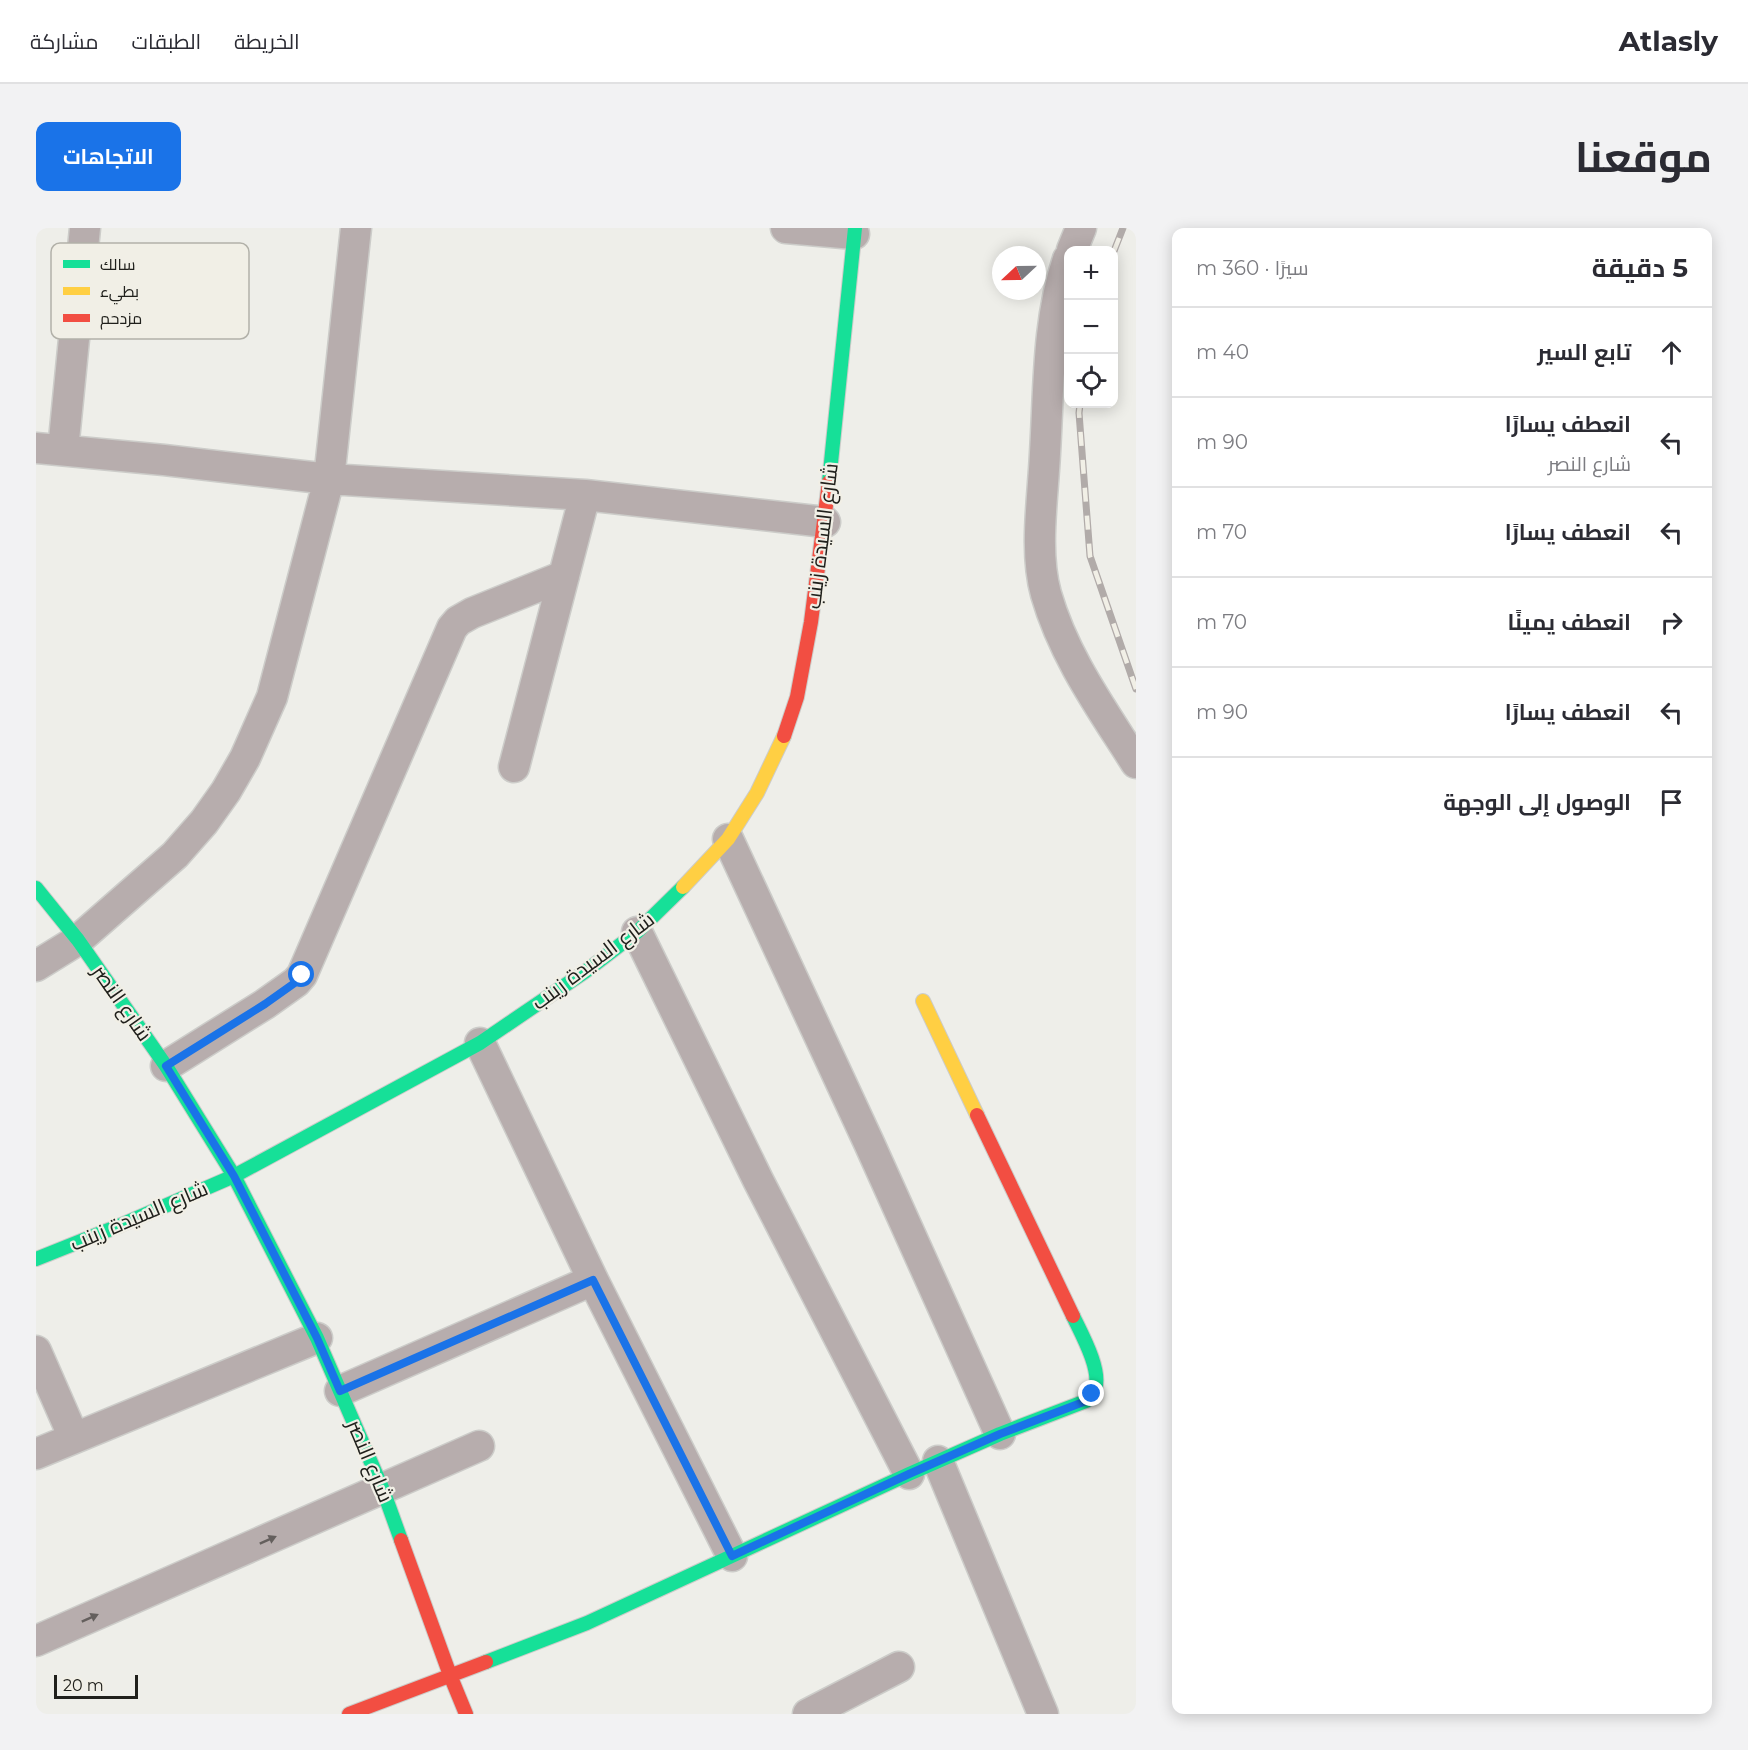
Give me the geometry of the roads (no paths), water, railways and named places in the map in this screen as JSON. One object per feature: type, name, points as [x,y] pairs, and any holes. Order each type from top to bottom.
[{"type":"street","points":[[84,243],[86,228]]},
{"type":"street","points":[[36,966],[78,940],[175,855],[204,822],[226,791],[245,758],[272,698],[329,479],[356,228]]},
{"type":"street","points":[[786,228],[855,231]]},
{"type":"street","points":[[1074,246],[1081,228]]},
{"type":"street","name":"شارع السيدة زينب","points":[[36,1258],[121,1225],[234,1176],[480,1043],[586,971],[637,932],[691,880],[728,838],[757,793],[782,741],[797,697],[811,622],[825,522],[855,231]]},
{"type":"street","points":[[1064,271],[1054,312],[1049,372],[1041,517],[1041,564],[1046,593],[1065,644],[1077,669],[1136,763]]},
{"type":"street","points":[[68,339],[50,449],[329,479],[585,495],[825,522]]},
{"type":"street","points":[[514,766],[585,495]]},
{"type":"street","points":[[166,1066],[265,1004],[296,982],[302,975],[452,628],[458,621],[482,609],[564,576]]},
{"type":"street","points":[[728,838],[1000,1434]]},
{"type":"street","name":"شارع النصر","points":[[36,888],[78,940],[166,1066],[234,1176],[317,1338],[383,1490],[466,1714]]},
{"type":"street","points":[[637,932],[758,1180],[909,1474]]},
{"type":"street","points":[[349,1714],[587,1623],[938,1461],[1086,1401],[1096,1388],[1097,1378],[1083,1337],[923,1001]]},
{"type":"street","points":[[480,1043],[593,1280],[732,1556]]},
{"type":"street","points":[[340,1391],[593,1280]]},
{"type":"street","points":[[36,1454],[317,1338]]},
{"type":"street","points":[[36,1351],[74,1438]]},
{"type":"street","points":[[36,1641],[479,1446]]},
{"type":"street","points":[[938,1461],[1043,1714]]},
{"type":"street","points":[[808,1714],[899,1668]]},
{"type":"railway","points":[[1116,246],[1123,228]]},
{"type":"railway","points":[[1080,408],[1090,556],[1136,689]]}]
